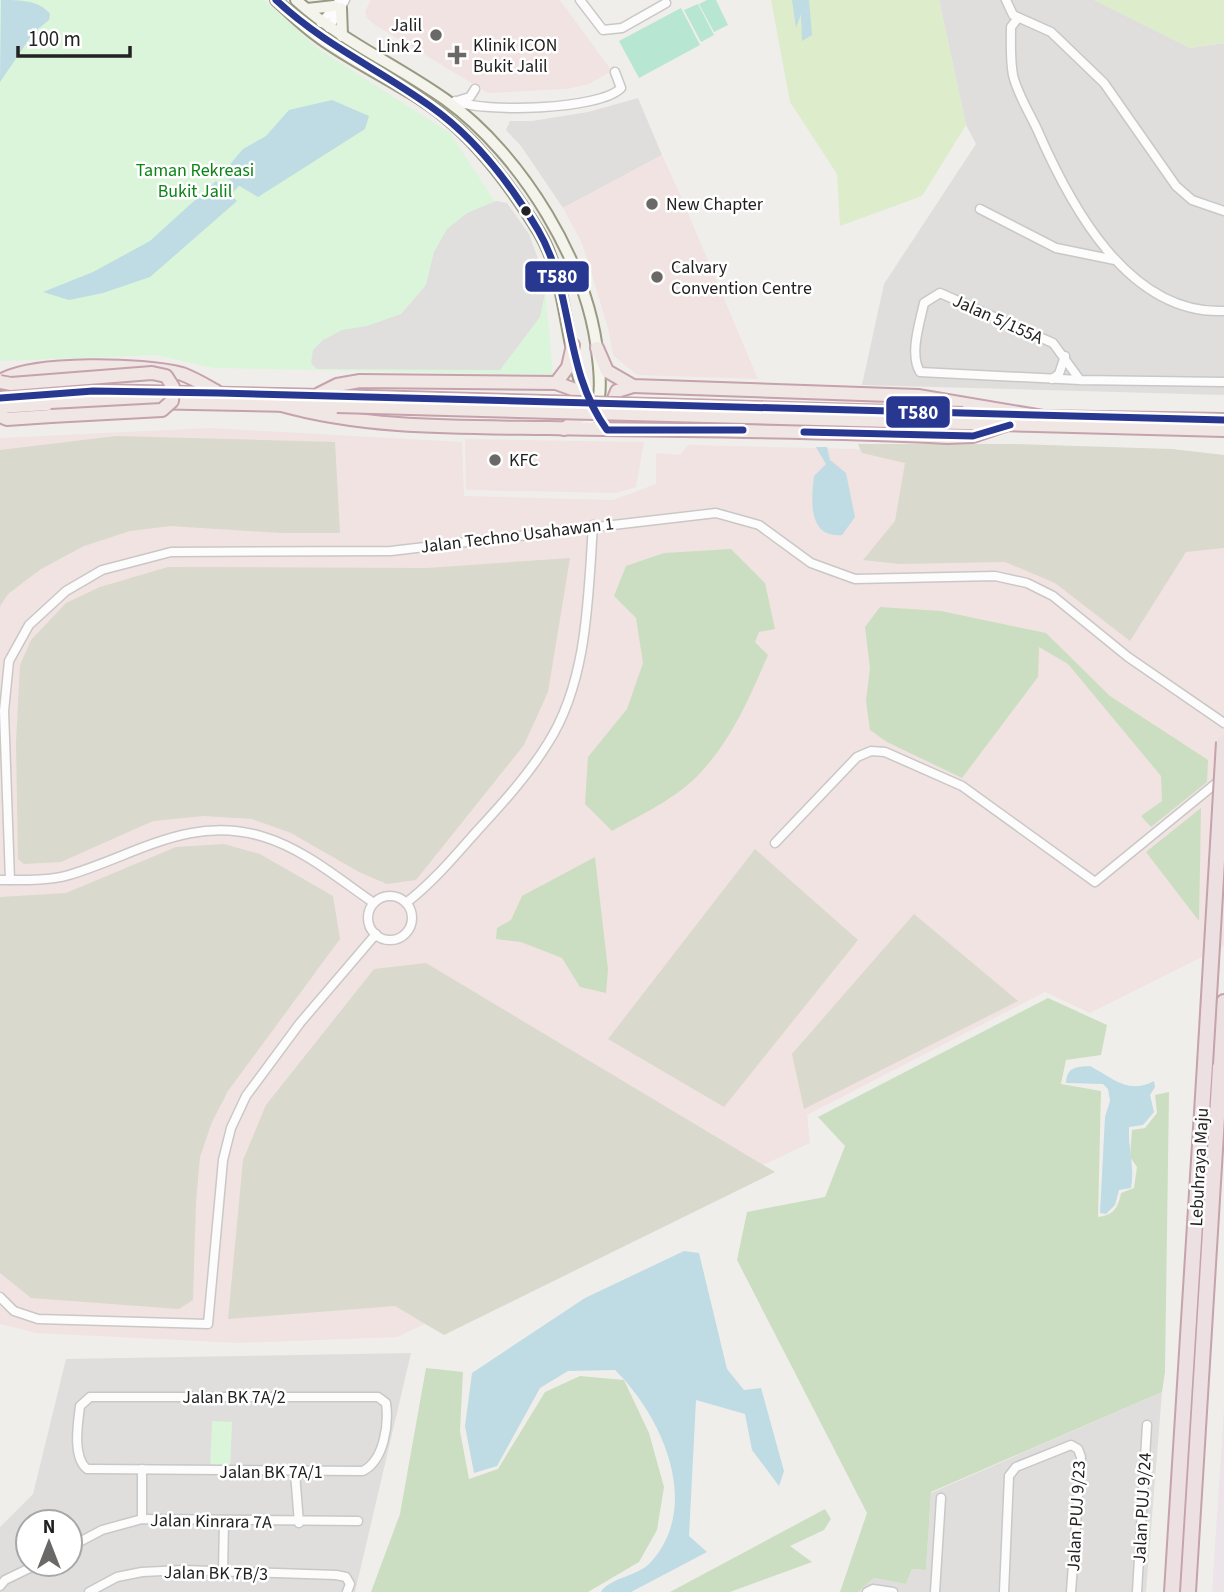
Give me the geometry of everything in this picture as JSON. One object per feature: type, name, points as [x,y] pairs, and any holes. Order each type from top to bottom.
[{"type":"highway","points":[[556,383],[568,367],[573,345]]},
{"type":"highway","points":[[597,348],[607,371],[633,386]]},
{"type":"highway","points":[[0,381],[10,375],[30,371],[92,367],[150,369],[184,375],[219,393]]},
{"type":"highway","points":[[0,381],[11,384],[152,373],[166,376],[173,387],[172,401],[162,410],[8,419],[0,416]]},
{"type":"highway","points":[[316,396],[337,385],[360,381],[556,383],[578,391],[586,402],[582,415],[564,429]]},
{"type":"highway","points":[[631,430],[617,418],[611,403],[617,391],[633,386],[918,396],[1043,417]]},
{"type":"highway","points":[[0,398],[93,391],[219,393],[963,419],[1005,425],[1224,430]]},
{"type":"highway","points":[[0,407],[92,401],[963,419],[1043,417],[1224,420]]},
{"type":"highway","points":[[278,404],[324,417],[436,426],[607,430],[719,429],[973,436],[1005,425]]},
{"type":"highway","name":"Lebuhraya Maju","points":[[1188,1592],[1213,1064],[1224,742]]},
{"type":"highway","name":"Lebuhraya Maju","points":[[1172,1592],[1213,1064],[1224,1002]]},
{"type":"main road","points":[[276,0],[332,46],[445,117],[496,170],[549,252],[573,345],[578,379],[607,430]]},
{"type":"main road","points":[[296,0],[324,27],[449,100],[510,161],[544,209],[580,286],[597,348],[600,396],[588,423],[578,429]]},
{"type":"main road","points":[[307,9],[340,4],[342,36]]},
{"type":"main road","points":[[304,25],[324,27]]},
{"type":"main road","points":[[324,27],[332,46]]},
{"type":"main road","points":[[578,379],[593,383],[600,376]]},
{"type":"street","points":[[580,0],[603,30],[622,28],[666,3]]},
{"type":"street","points":[[1006,0],[1013,15],[1051,32],[1104,83],[1176,186],[1192,201],[1224,211]]},
{"type":"street","points":[[324,27],[340,4]]},
{"type":"street","points":[[1018,18],[1011,27],[1013,76],[1063,188],[1115,260],[1145,286],[1174,304],[1191,310],[1224,311]]},
{"type":"street","points":[[449,100],[491,109],[537,108],[602,97],[621,88],[615,72]]},
{"type":"street","points":[[449,100],[470,97],[475,89]]},
{"type":"street","points":[[476,125],[477,118],[491,109]]},
{"type":"street","points":[[979,209],[1056,248],[1115,260]]},
{"type":"street","name":"Jalan 5/155A","points":[[1080,380],[1065,356],[1052,343],[940,293],[924,303],[918,332],[916,366],[920,372],[1080,380],[1224,382]]},
{"type":"street","points":[[1052,379],[1059,374],[1065,356]]},
{"type":"street","name":"Jalan Techno Usahawan 1","points":[[10,880],[4,711],[9,661],[29,625],[65,591],[102,570],[171,552],[391,551],[593,525],[716,513],[759,524],[811,563],[855,579],[995,576],[1027,583],[1053,596],[1128,657],[1224,723]]},
{"type":"street","points":[[406,903],[425,888],[496,810],[549,742],[572,687],[587,617],[593,525]]},
{"type":"street","points":[[775,843],[857,757],[871,751],[886,752],[962,786],[1095,882],[1224,776],[1216,751],[1224,733]]},
{"type":"street","points":[[0,880],[67,876],[180,833],[225,829],[265,837],[295,851],[374,903]]},
{"type":"street","points":[[387,896],[406,903],[412,916],[408,930],[389,939],[376,934],[369,922],[374,903],[387,896]]},
{"type":"street","points":[[0,1297],[14,1311],[38,1320],[208,1324],[223,1160],[231,1128],[246,1096],[292,1033],[376,934]]},
{"type":"street","name":"Jalan BK 7A/2","points":[[93,1469],[86,1469],[80,1462],[78,1441],[80,1406],[90,1396],[378,1397]]},
{"type":"street","name":"Jalan BK 7A/1","points":[[93,1469],[295,1473],[363,1471],[372,1467],[381,1447],[388,1418],[386,1404],[378,1397]]},
{"type":"street","name":"Jalan PUJ 9/24","points":[[1137,1592],[1147,1425]]},
{"type":"street","name":"Jalan PUJ 9/23","points":[[1004,1592],[1010,1476],[1016,1468],[1071,1445],[1078,1449],[1082,1457],[1072,1592]]},
{"type":"street","points":[[142,1469],[142,1519]]},
{"type":"street","points":[[295,1473],[299,1523]]},
{"type":"street","points":[[935,1592],[941,1498]]},
{"type":"street","name":"Jalan Kinrara 7A","points":[[84,1540],[102,1530],[142,1519],[299,1523],[358,1521]]},
{"type":"street","points":[[223,1572],[224,1521]]},
{"type":"street","name":"Jalan BK 7B/3","points":[[89,1592],[124,1574],[183,1570],[346,1577],[349,1584],[347,1592]]},
{"type":"street","points":[[867,1592],[873,1589],[893,1592]]},
{"type":"shaded area","points":[[371,0],[560,0],[612,71],[589,84],[567,89],[488,93],[375,25],[367,18],[365,11]]},
{"type":"shaded area","points":[[939,0],[1094,0],[1190,48],[1224,43],[1224,395],[862,385],[884,284],[976,144],[966,125]]},
{"type":"shaded area","points":[[638,98],[662,155],[563,208],[521,146],[506,130],[510,121],[532,121],[588,112]]},
{"type":"shaded area","name":"Calvary Convention Centre","points":[[662,155],[758,379],[637,375],[613,355],[608,328],[582,243],[563,208]]},
{"type":"shaded area","points":[[496,201],[507,203],[529,234],[547,284],[540,317],[500,370],[317,369],[311,363],[313,350],[323,340],[342,330],[367,326],[401,314],[426,285],[434,252],[447,229],[467,213]]},
{"type":"shaded area","points":[[209,428],[462,442],[464,496],[613,500],[656,484],[656,453],[680,455],[688,445],[1224,458],[1224,946],[1090,1013],[1045,992],[807,1115],[810,1143],[397,1337],[239,1343],[36,1333],[0,1324],[0,438]]},
{"type":"shaded area","points":[[116,436],[335,442],[340,533],[282,533],[170,526],[130,531],[84,546],[41,569],[8,594],[0,606],[0,450]]},
{"type":"shaded area","points":[[465,439],[644,442],[636,487],[616,493],[466,490]]},
{"type":"shaded area","points":[[858,444],[1014,444],[1172,449],[1224,455],[1224,548],[1186,552],[1130,641],[1055,583],[1005,562],[899,564],[863,560],[895,521],[905,463],[862,453]]},
{"type":"shaded area","points":[[570,558],[548,692],[524,745],[416,880],[387,884],[359,872],[291,833],[252,819],[204,816],[153,821],[61,862],[24,864],[18,859],[16,742],[20,665],[31,640],[66,603],[100,587],[168,567],[427,568]]},
{"type":"shaded area","points":[[224,844],[260,854],[333,896],[340,939],[228,1091],[212,1122],[200,1157],[193,1300],[179,1309],[31,1298],[0,1273],[0,897],[66,893],[176,847]]},
{"type":"shaded area","points":[[755,849],[858,940],[724,1107],[608,1039]]},
{"type":"shaded area","points":[[914,914],[1018,1001],[804,1109],[792,1054]]},
{"type":"shaded area","points":[[426,963],[775,1172],[444,1335],[395,1306],[228,1319],[243,1160],[266,1105],[374,969]]},
{"type":"shaded area","points":[[411,1353],[355,1592],[0,1592],[0,1527],[14,1513],[14,1578],[84,1578],[84,1508],[19,1508],[33,1494],[66,1359]]},
{"type":"shaded area","points":[[1162,1392],[1146,1592],[858,1592],[874,1578],[906,1584],[912,1569],[926,1570],[931,1493]]},
{"type":"shaded area","points":[[1224,1408],[1224,1592],[1212,1592]]},
{"type":"green space","name":"Taman Rekreasi Bukit Jalil","points":[[0,0],[264,0],[320,50],[450,133],[544,277],[553,375],[214,368],[156,355],[0,361]]},
{"type":"green space","points":[[716,0],[728,25],[714,32],[699,4]]},
{"type":"green space","points":[[771,0],[939,0],[966,125],[922,196],[840,226],[837,174],[790,102]]},
{"type":"green space","points":[[1094,0],[1224,0],[1224,43],[1190,48]]},
{"type":"green space","points":[[698,4],[714,35],[701,42],[684,10]]},
{"type":"green space","points":[[681,8],[700,45],[639,78],[619,41]]},
{"type":"green space","points":[[731,549],[765,583],[775,629],[759,632],[755,642],[768,655],[732,730],[702,771],[671,797],[612,831],[585,804],[588,757],[627,709],[643,663],[636,618],[614,596],[626,566],[664,553]]},
{"type":"green space","points":[[880,607],[941,611],[1046,633],[1110,696],[1208,760],[1207,782],[1151,827],[1141,816],[1162,801],[1161,776],[1068,664],[1039,647],[1038,677],[962,778],[887,742],[870,730],[866,701],[870,668],[865,627]]},
{"type":"green space","points":[[1201,808],[1199,921],[1146,852]]},
{"type":"green space","points":[[595,857],[608,970],[606,993],[580,987],[562,958],[521,942],[496,939],[497,928],[511,920],[522,896]]},
{"type":"green space","points":[[1048,998],[1107,1025],[1101,1055],[1066,1060],[1061,1084],[1101,1091],[1098,1217],[1112,1212],[1117,1207],[1121,1193],[1134,1188],[1137,1167],[1130,1157],[1132,1130],[1145,1128],[1157,1113],[1155,1095],[1169,1092],[1165,1372],[1162,1392],[931,1492],[926,1570],[912,1569],[906,1584],[874,1578],[858,1592],[840,1592],[867,1513],[737,1260],[747,1212],[825,1197],[845,1146],[818,1117]]},
{"type":"green space","points":[[426,1368],[463,1372],[460,1431],[469,1479],[498,1469],[545,1392],[580,1376],[624,1380],[649,1433],[664,1487],[657,1530],[639,1562],[588,1592],[371,1592],[400,1514]]},
{"type":"green space","points":[[212,1421],[232,1422],[230,1470],[210,1469]]},
{"type":"green space","points":[[825,1509],[831,1519],[824,1530],[790,1546],[812,1562],[730,1592],[670,1592]]},
{"type":"water","points":[[1,0],[35,3],[50,14],[49,20],[34,32],[0,82]]},
{"type":"water","points":[[792,0],[809,0],[812,35],[802,41],[801,14],[796,28]]},
{"type":"water","points":[[332,100],[369,116],[365,129],[258,197],[221,175],[243,149],[266,136],[289,110]]},
{"type":"water","points":[[216,181],[237,201],[150,277],[103,293],[69,300],[43,292],[93,272],[150,241]]},
{"type":"water","points":[[816,447],[827,447],[830,460],[846,473],[855,517],[842,535],[823,531],[814,516],[814,476],[826,464]]},
{"type":"water","points":[[1090,1066],[1128,1086],[1145,1085],[1154,1081],[1155,1087],[1150,1095],[1154,1112],[1143,1125],[1129,1127],[1131,1188],[1119,1190],[1115,1205],[1106,1214],[1100,1213],[1105,1117],[1110,1101],[1108,1089],[1103,1084],[1066,1083],[1070,1071]]},
{"type":"water","points":[[684,1251],[699,1253],[727,1369],[744,1390],[761,1388],[784,1471],[779,1486],[752,1450],[745,1414],[696,1400],[689,1536],[707,1552],[631,1592],[601,1592],[610,1583],[650,1563],[666,1540],[674,1515],[675,1489],[670,1462],[661,1436],[648,1412],[615,1370],[568,1371],[540,1388],[497,1466],[474,1473],[465,1426],[472,1373],[585,1298]]},
{"type":"waterway","points":[[227,193],[237,182]]},
{"type":"transit line","name":"T580","points":[[276,0],[313,30],[446,118],[476,146],[503,178],[538,230],[550,254],[582,381],[607,430],[743,430]]},
{"type":"transit line","name":"T580","points":[[0,398],[93,391],[219,393],[1224,420]]},
{"type":"transit line","name":"T580","points":[[804,432],[973,436],[1010,425]]},
{"type":"place","name":"Jalil Link 2","points":[[436,35]]},
{"type":"place","name":"Klinik ICON Bukit Jalil","points":[[457,55]]},
{"type":"place","name":"New Chapter","points":[[652,204]]},
{"type":"place","name":"Calvary Convention Centre","points":[[657,277]]},
{"type":"place","name":"KFC","points":[[495,460]]}]
